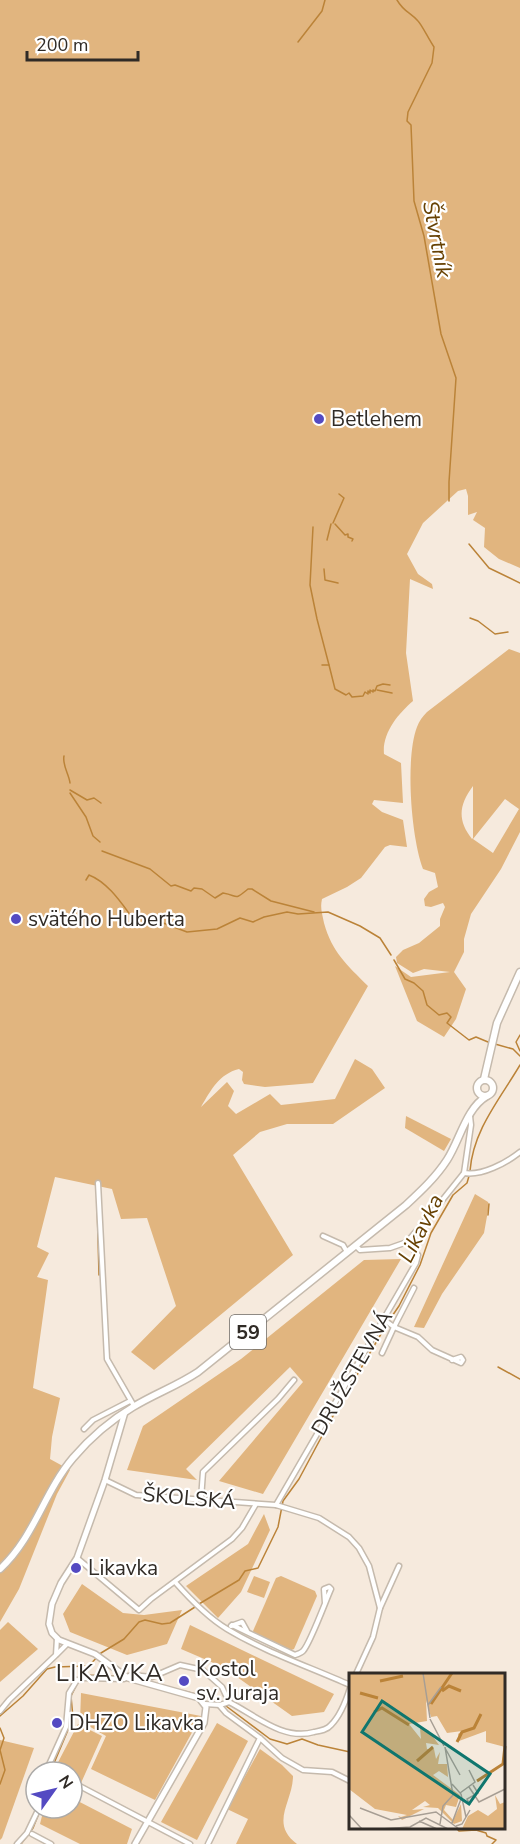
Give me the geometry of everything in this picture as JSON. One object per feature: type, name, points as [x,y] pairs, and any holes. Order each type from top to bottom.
[{"type":"main road","points":[[479,1102],[477,1083],[484,1079],[500,1013],[520,972]]},
{"type":"main road","points":[[478,1092],[482,1096],[487,1096],[493,1091],[489,1077],[490,1050]]},
{"type":"main road","points":[[484,1079],[491,1082]]},
{"type":"main road","name":"59","points":[[0,1569],[21,1546],[51,1489],[70,1462],[100,1431],[125,1412],[132,1403],[170,1389],[198,1372],[406,1205],[429,1183],[447,1160],[470,1116],[479,1102],[487,1096]]},
{"type":"street","points":[[355,1246],[360,1250],[390,1248],[407,1242],[467,1173],[470,1116]]},
{"type":"street","points":[[467,1173],[484,1171],[520,1152]]},
{"type":"street","points":[[84,1429],[93,1420],[132,1403],[107,1359],[98,1183]]},
{"type":"street","points":[[323,1236],[343,1245],[347,1252]]},
{"type":"street","name":"DRUŽSTEVNÁ","points":[[276,1505],[416,1263],[418,1255],[407,1242]]},
{"type":"street","points":[[382,1353],[414,1288]]},
{"type":"street","points":[[383,1319],[394,1327],[418,1337],[432,1350],[452,1360]]},
{"type":"street","points":[[201,1499],[202,1472],[278,1399],[294,1380]]},
{"type":"street","points":[[125,1412],[105,1480],[77,1558],[61,1583],[50,1610],[49,1624],[57,1638],[98,1656],[128,1678],[199,1698],[205,1704],[207,1710],[204,1723],[135,1844]]},
{"type":"street","name":"ŠKOLSKÁ","points":[[105,1480],[136,1495],[276,1505],[318,1518],[349,1537],[359,1548],[369,1566],[380,1608]]},
{"type":"street","points":[[77,1558],[139,1610],[232,1539],[242,1528],[256,1504]]},
{"type":"street","points":[[356,1673],[373,1637],[380,1608],[399,1566]]},
{"type":"street","points":[[175,1582],[197,1605],[225,1628],[244,1639],[349,1685]]},
{"type":"street","points":[[225,1628],[242,1622],[248,1633],[295,1655],[305,1649],[325,1603]]},
{"type":"street","points":[[56,1655],[57,1638]]},
{"type":"street","points":[[1,1710],[67,1644]]},
{"type":"street","points":[[84,1678],[124,1679],[131,1675],[153,1677],[180,1665],[203,1670],[222,1688],[229,1702],[274,1728],[297,1734],[309,1734],[327,1728],[342,1709],[349,1691]]},
{"type":"street","points":[[54,1760],[66,1727],[69,1693],[77,1680]]},
{"type":"street","points":[[1,1710],[0,1702],[9,1700]]},
{"type":"street","points":[[205,1704],[220,1705],[229,1702]]},
{"type":"street","points":[[220,1705],[226,1713],[260,1738],[282,1758],[303,1770],[332,1772],[349,1780]]},
{"type":"street","points":[[208,1844],[260,1738]]},
{"type":"street","points":[[84,1788],[190,1844]]},
{"type":"street","points":[[17,1844],[27,1833],[33,1820]]},
{"type":"street","points":[[32,1834],[51,1844]]},
{"type":"shaded area","points":[[0,0],[520,0],[520,568],[499,559],[484,547],[485,528],[473,520],[477,512],[468,515],[466,489],[458,491],[423,523],[407,554],[418,574],[432,584],[433,589],[410,579],[406,653],[413,701],[392,724],[384,746],[384,754],[401,763],[403,803],[374,800],[372,804],[382,812],[403,820],[407,847],[390,845],[385,847],[361,878],[322,899],[321,902],[324,923],[331,942],[347,964],[368,986],[313,1083],[265,1087],[244,1084],[243,1072],[239,1069],[221,1079],[201,1107],[227,1082],[234,1091],[228,1106],[236,1114],[270,1094],[281,1105],[335,1099],[355,1059],[372,1069],[385,1088],[333,1124],[287,1124],[260,1132],[233,1155],[293,1255],[154,1370],[131,1352],[176,1306],[147,1218],[121,1219],[112,1189],[55,1177],[37,1247],[49,1253],[37,1277],[48,1280],[33,1388],[60,1398],[50,1459],[70,1470],[57,1494],[19,1589],[0,1622]]},
{"type":"shaded area","points":[[509,649],[520,653],[520,832],[501,869],[471,914],[464,939],[464,952],[454,972],[466,989],[456,1019],[444,1037],[417,1021],[395,966],[411,977],[450,972],[424,969],[413,973],[397,963],[396,957],[403,950],[419,943],[440,926],[445,907],[443,903],[431,907],[425,906],[424,899],[429,892],[438,887],[435,873],[423,869],[415,838],[411,798],[413,741],[417,727],[427,712]],"holes":[[[473,786],[473,838],[472,839],[464,825],[462,813],[465,800]],[[505,799],[519,809],[493,853],[473,839]]]},
{"type":"shaded area","points":[[406,1116],[451,1139],[444,1151],[405,1128]]},
{"type":"shaded area","points":[[475,1194],[489,1205],[484,1233],[442,1294],[424,1328],[414,1327]]},
{"type":"shaded area","points":[[401,1259],[263,1494],[219,1481],[303,1382],[290,1367],[186,1469],[197,1480],[127,1470],[143,1426],[241,1359],[364,1260]]},
{"type":"shaded area","points":[[264,1514],[270,1530],[241,1592],[218,1618],[186,1586],[248,1544]]},
{"type":"shaded area","points":[[254,1576],[270,1582],[264,1598],[247,1592]]},
{"type":"shaded area","points":[[281,1576],[315,1591],[317,1596],[294,1649],[289,1651],[254,1634],[253,1631],[276,1578]]},
{"type":"shaded area","points":[[82,1584],[123,1613],[144,1615],[182,1610],[167,1644],[127,1655],[70,1632],[63,1614]]},
{"type":"shaded area","points":[[8,1622],[38,1649],[0,1682],[0,1630]]},
{"type":"shaded area","points":[[190,1625],[334,1694],[324,1712],[292,1716],[223,1667],[181,1649]]},
{"type":"shaded area","points":[[81,1693],[201,1716],[155,1800],[91,1769],[106,1736],[80,1721]]},
{"type":"shaded area","points":[[217,1723],[248,1741],[197,1840],[161,1822]]},
{"type":"shaded area","points":[[78,1724],[102,1736],[84,1776],[84,1760],[59,1760]]},
{"type":"shaded area","points":[[0,1740],[34,1748],[30,1760],[24,1760],[24,1776],[0,1840]]},
{"type":"shaded area","points":[[260,1749],[293,1776],[283,1820],[289,1836],[297,1844],[236,1844],[248,1819],[227,1809]]},
{"type":"shaded area","points":[[84,1804],[132,1829],[127,1844],[80,1844],[40,1824],[41,1820],[84,1820]]},
{"type":"waterway","points":[[298,42],[322,11],[325,0]]},
{"type":"waterway","name":"Štvrtník","points":[[397,0],[420,23],[434,47],[432,63],[408,112],[407,121],[411,125],[414,201],[424,236],[441,334],[456,378],[449,501]]},
{"type":"waterway","points":[[333,523],[344,498],[339,494]]},
{"type":"waterway","points":[[327,540],[331,524]]},
{"type":"waterway","points":[[335,524],[345,535],[348,534],[348,537],[353,539],[352,541]]},
{"type":"waterway","points":[[313,527],[310,585],[329,665]]},
{"type":"waterway","name":"Štvrtník","points":[[469,544],[489,568],[520,583]]},
{"type":"waterway","points":[[324,569],[325,580],[338,583]]},
{"type":"waterway","points":[[470,618],[495,634],[508,632]]},
{"type":"waterway","points":[[322,665],[329,665],[335,689],[346,695],[349,693],[352,697],[363,696],[365,692],[370,693],[370,690],[373,692],[377,686],[383,684],[390,685]]},
{"type":"waterway","points":[[377,690],[392,693]]},
{"type":"waterway","points":[[64,756],[70,783]]},
{"type":"waterway","points":[[70,790],[87,800],[94,798],[101,803]]},
{"type":"waterway","points":[[70,793],[86,817],[93,836],[100,842]]},
{"type":"waterway","points":[[102,851],[150,869],[171,886],[175,885],[191,891],[194,888],[202,889],[215,898],[223,893],[236,897],[252,889],[271,901],[314,912]]},
{"type":"waterway","points":[[86,880],[89,875],[102,882],[131,916],[158,921],[187,932],[217,929],[240,918],[253,922],[287,912],[298,914],[328,912],[380,938],[391,955]]},
{"type":"waterway","points":[[394,960],[405,979],[423,991],[427,1005],[439,1015],[447,1013],[451,1017],[447,1023],[469,1040],[476,1037],[488,1042]]},
{"type":"waterway","name":"Likavka","points":[[520,1035],[516,1042],[520,1051]]},
{"type":"waterway","points":[[495,1044],[513,1049],[520,1056]]},
{"type":"waterway","name":"Likavka","points":[[470,1171],[472,1156],[482,1128],[520,1065]]},
{"type":"waterway","name":"Likavka","points":[[199,1604],[239,1580],[245,1571],[258,1568],[278,1527],[283,1501],[299,1479],[330,1421],[399,1306],[420,1265],[431,1233],[453,1195],[467,1183],[469,1176]]},
{"type":"waterway","points":[[97,1200],[99,1275]]},
{"type":"waterway","points":[[488,1215],[489,1204]]},
{"type":"waterway","points":[[498,1367],[520,1379]]},
{"type":"waterway","name":"Likavka","points":[[55,1760],[73,1718],[71,1696],[83,1672],[101,1653],[124,1639],[139,1622],[145,1620],[162,1624],[170,1623],[195,1607]]},
{"type":"waterway","points":[[0,1716],[23,1696],[47,1669],[87,1666]]},
{"type":"waterway","points":[[82,1675],[122,1676]]},
{"type":"waterway","points":[[184,1691],[222,1703]]},
{"type":"waterway","points":[[226,1706],[270,1739],[287,1744],[302,1739],[349,1752]]},
{"type":"waterway","points":[[0,1728],[4,1738],[0,1750],[5,1770],[0,1784]]},
{"type":"waterway","name":"Likavka","points":[[21,1844],[36,1820]]},
{"type":"waterway","points":[[457,1829],[486,1833],[487,1836],[496,1840],[492,1844]]},
{"type":"place","name":"Betlehem","points":[[319,419]]},
{"type":"place","name":"svätého Huberta","points":[[16,919]]},
{"type":"place","name":"Likavka","points":[[76,1568]]},
{"type":"place","name":"Kostol sv. Juraja","points":[[184,1681]]},
{"type":"place","name":"DHZO Likavka","points":[[57,1723]]},
{"type":"district","name":"LIKAVKA","points":[[110,1673]]}]
